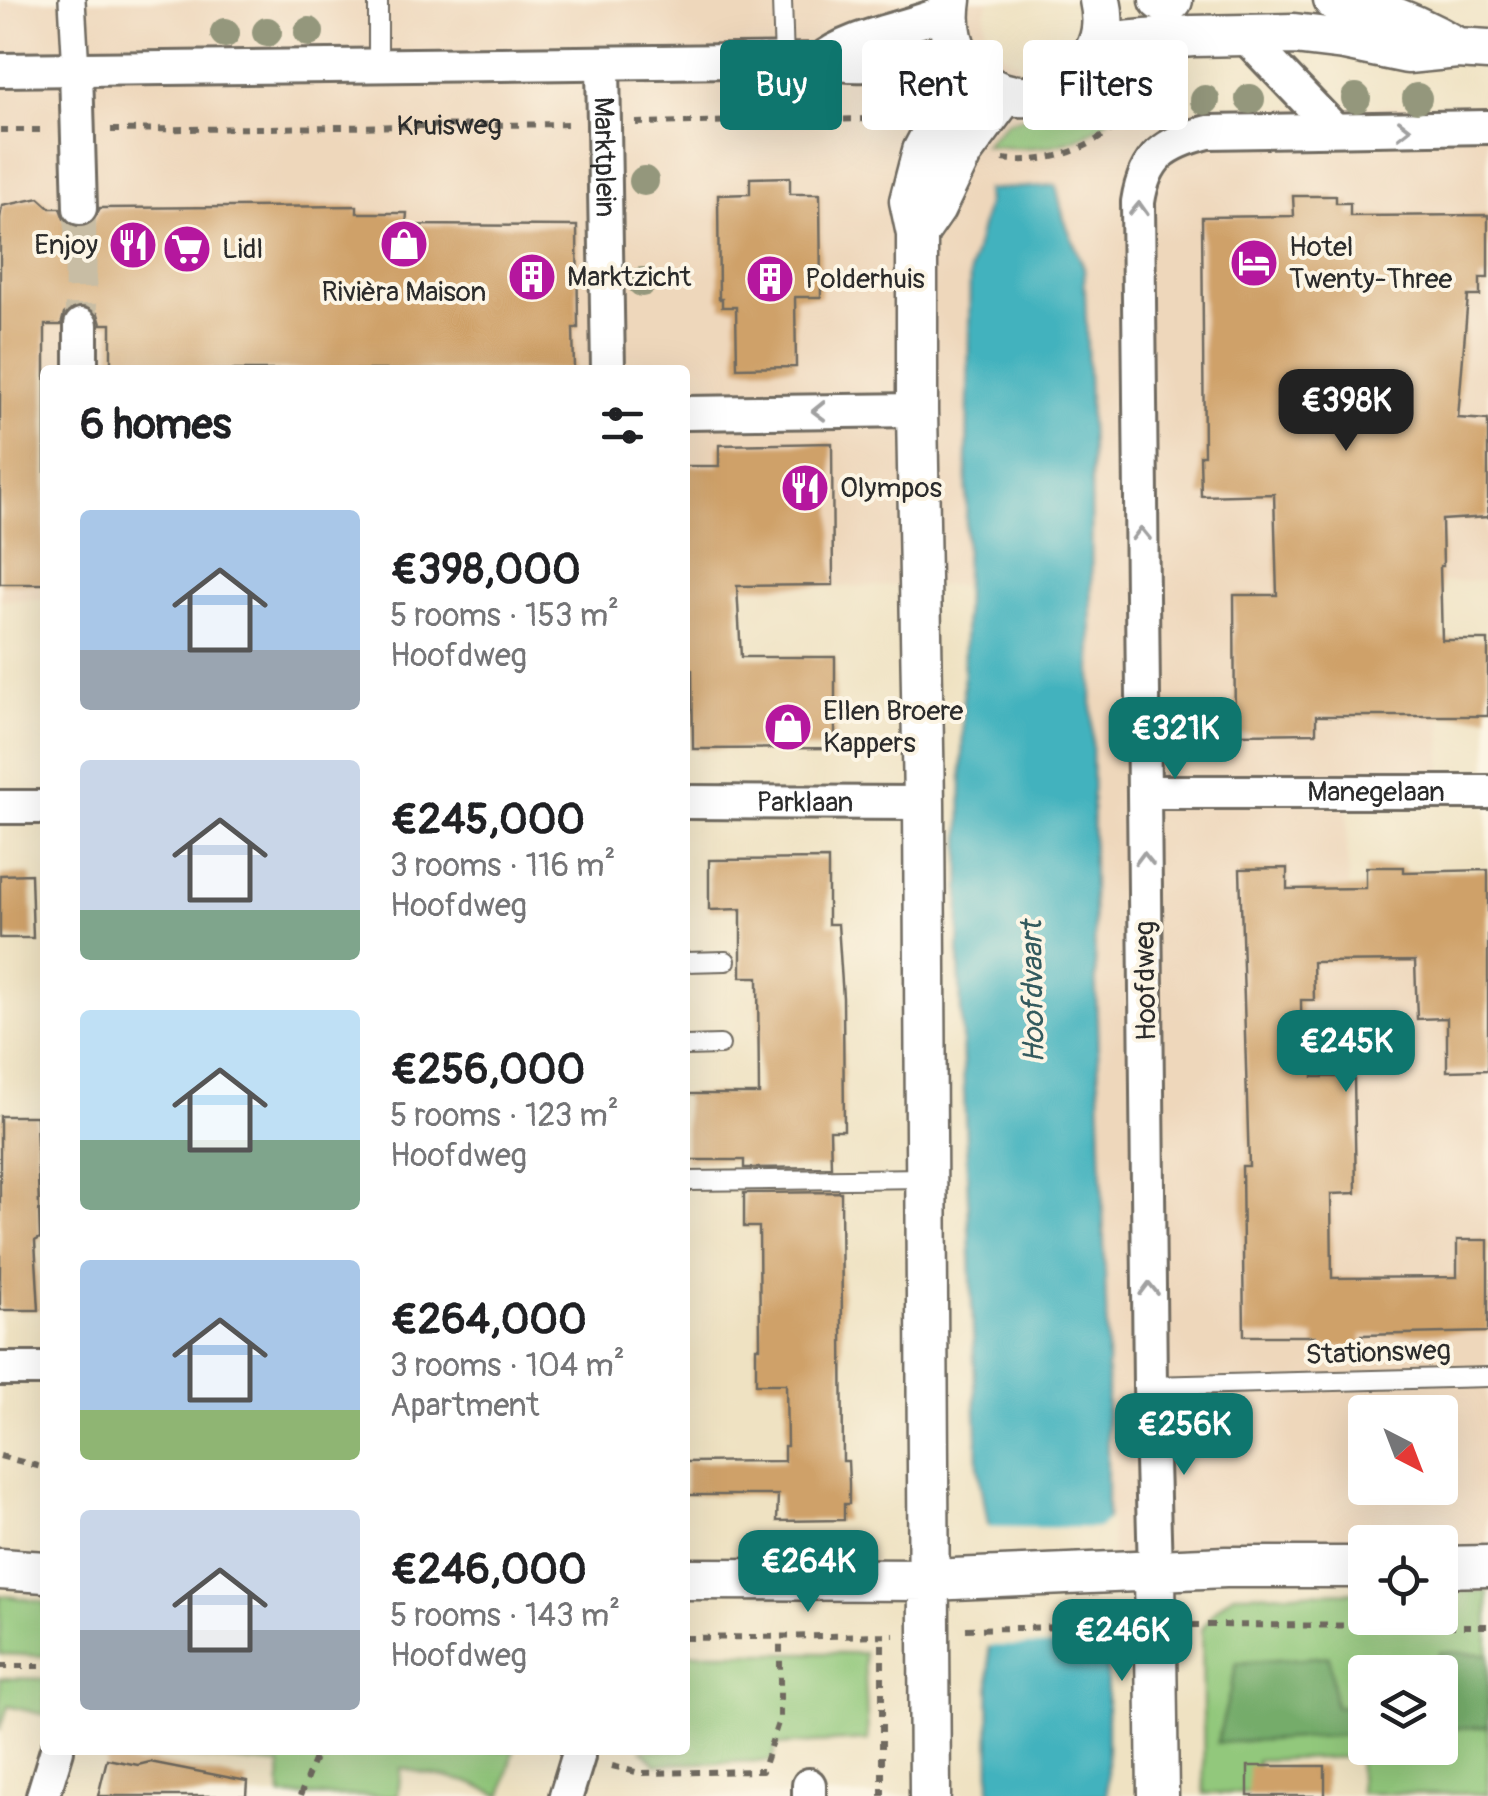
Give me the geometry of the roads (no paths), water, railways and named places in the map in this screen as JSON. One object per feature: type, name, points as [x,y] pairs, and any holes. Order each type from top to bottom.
[{"type":"street","points":[[72,0],[80,208]]},
{"type":"street","points":[[1100,0],[1101,40]]},
{"type":"street","points":[[1160,0],[1172,0]]},
{"type":"street","points":[[1334,0],[1366,6],[1473,49]]},
{"type":"street","points":[[842,44],[922,23],[950,5]]},
{"type":"street","points":[[950,5],[953,40]]},
{"type":"street","points":[[1243,34],[1333,128],[1488,127]]},
{"type":"street","points":[[1157,40],[1294,34],[1407,53],[1473,49]]},
{"type":"street","points":[[0,70],[720,61]]},
{"type":"street","name":"Marktplein","points":[[603,64],[608,365]]},
{"type":"street","points":[[918,234],[962,152],[1005,94],[1023,95]]},
{"type":"street","name":"Hoofdweg","points":[[1158,1796],[1138,1572],[1150,1386],[1138,202],[1158,156],[1208,132],[1333,128]]},
{"type":"street","points":[[930,1796],[950,1630],[950,1578],[926,1178],[918,234],[910,201],[917,169],[933,130]]},
{"type":"street","points":[[81,325],[81,365]]},
{"type":"street","points":[[690,413],[917,410]]},
{"type":"street","name":"Manegelaan","points":[[1144,792],[1488,792]]},
{"type":"street","name":"Parklaan","points":[[690,802],[924,803]]},
{"type":"street","points":[[0,807],[40,807]]},
{"type":"street","points":[[0,1369],[40,1368]]},
{"type":"street","points":[[1458,1567],[1488,1566]]},
{"type":"street","points":[[690,1580],[950,1578],[1226,1567],[1348,1567]]},
{"type":"street","points":[[0,1570],[40,1572]]},
{"type":"street","points":[[44,1796],[56,1755]]},
{"type":"street","points":[[566,1796],[578,1758]]},
{"type":"lane","points":[[378,0],[378,66]]},
{"type":"lane","points":[[782,0],[783,40]]},
{"type":"lane","points":[[690,962],[726,962]]},
{"type":"lane","points":[[690,1046],[720,1045]]},
{"type":"lane","points":[[690,1181],[926,1178]]},
{"type":"lane","name":"Stationsweg","points":[[1150,1386],[1488,1377]]},
{"type":"water","name":"Hoofdvaart","points":[[1056,185],[1064,219],[1084,268],[1091,449],[1093,896],[1107,1337],[1107,1796],[990,1796],[988,1524],[978,1465],[959,957],[970,271],[987,203],[986,190]]},
{"type":"tunnel","points":[[80,208],[81,325]]},
{"type":"place","name":"Rivièra Maison","points":[[404,244]]},
{"type":"place","name":"Enjoy","points":[[133,245]]},
{"type":"place","name":"Lidl","points":[[187,249]]},
{"type":"place","name":"Hotel Twenty-Three","points":[[1254,263]]},
{"type":"place","name":"Marktzicht","points":[[532,277]]},
{"type":"place","name":"Polderhuis","points":[[770,279]]},
{"type":"place","name":"Olympos","points":[[805,488]]},
{"type":"place","name":"Ellen Broere Kappers","points":[[788,727]]}]
